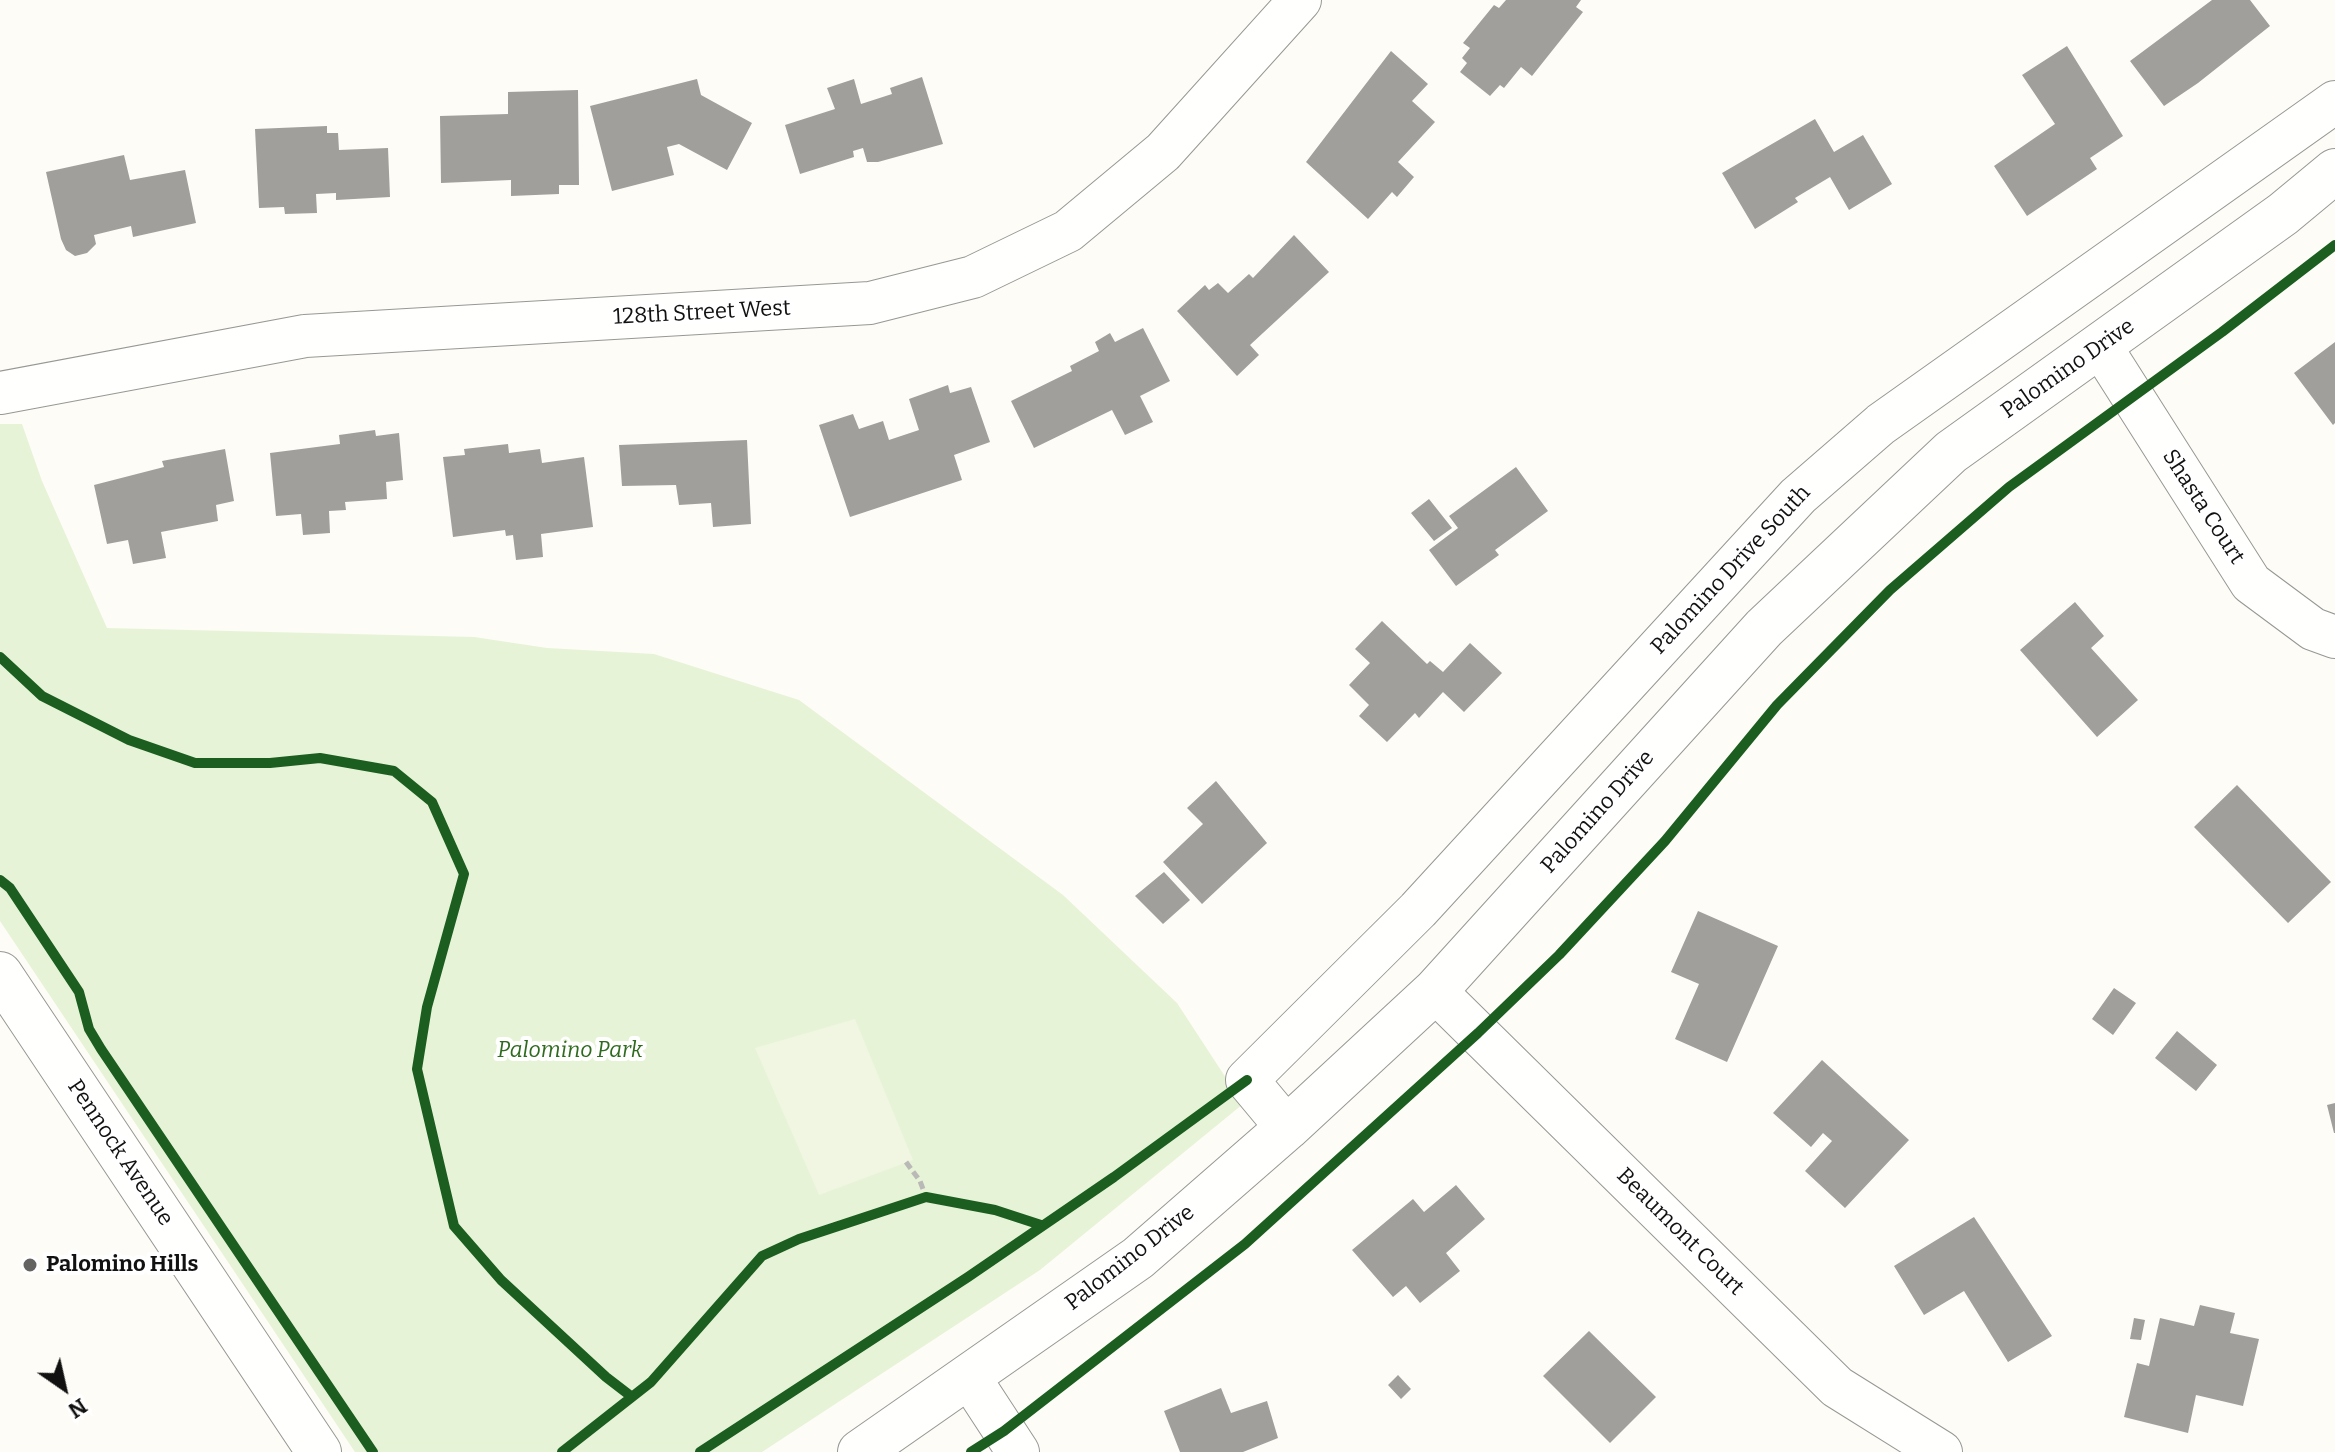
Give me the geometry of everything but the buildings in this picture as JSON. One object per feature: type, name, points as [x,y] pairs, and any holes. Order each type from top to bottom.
[{"type":"street","name":"128th Street West","points":[[0,393],[305,336],[870,303],[973,277],[1068,231],[1163,152],[1300,0]]},
{"type":"street","name":"Palomino Drive South","points":[[1287,1128],[1247,1080],[1418,910],[1798,496],[1881,424],[2335,102]]},
{"type":"street","name":"Palomino Drive","points":[[860,1452],[1138,1258],[1287,1128],[1435,991],[1764,628],[1951,452],[2283,214],[2335,171]]},
{"type":"street","name":"Shasta Court","points":[[2101,347],[2251,583],[2313,629],[2335,637]]},
{"type":"street","name":"Pennock Avenue","points":[[0,974],[319,1452]]},
{"type":"street","name":"Beaumont Court","points":[[1435,991],[1837,1387],[1941,1452]]},
{"type":"street","points":[[969,1377],[1018,1452]]},
{"type":"path","points":[[906,1162],[920,1181],[926,1197]]},
{"type":"path","points":[[912,1202],[926,1197],[940,1200]]},
{"type":"green space","name":"Palomino Park","points":[[0,424],[22,424],[42,481],[107,628],[474,637],[547,648],[654,654],[799,700],[1063,895],[1177,1003],[1243,1104],[1040,1270],[762,1452],[355,1452],[0,921]]},
{"type":"green space","points":[[855,1019],[913,1160],[819,1195],[755,1048]]},
{"type":"cycle path","points":[[971,1452],[1004,1431],[1245,1244],[1478,1033],[1559,955],[1665,841],[1777,705],[1890,590],[2009,487],[2222,332],[2335,245]]},
{"type":"cycle path","points":[[0,657],[42,696],[129,740],[195,763],[270,763],[320,758],[394,771],[432,802],[464,874],[427,1007],[417,1069],[454,1226],[501,1280],[606,1377],[632,1397]]},
{"type":"cycle path","points":[[0,880],[10,888],[79,992],[89,1029],[101,1049],[373,1452]]},
{"type":"cycle path","points":[[700,1452],[968,1277],[1114,1177],[1247,1080]]},
{"type":"cycle path","points":[[562,1452],[651,1382],[762,1256],[799,1239],[926,1197],[995,1210],[1041,1225]]},
{"type":"place","name":"Palomino Hills","points":[[30,1265]]}]
